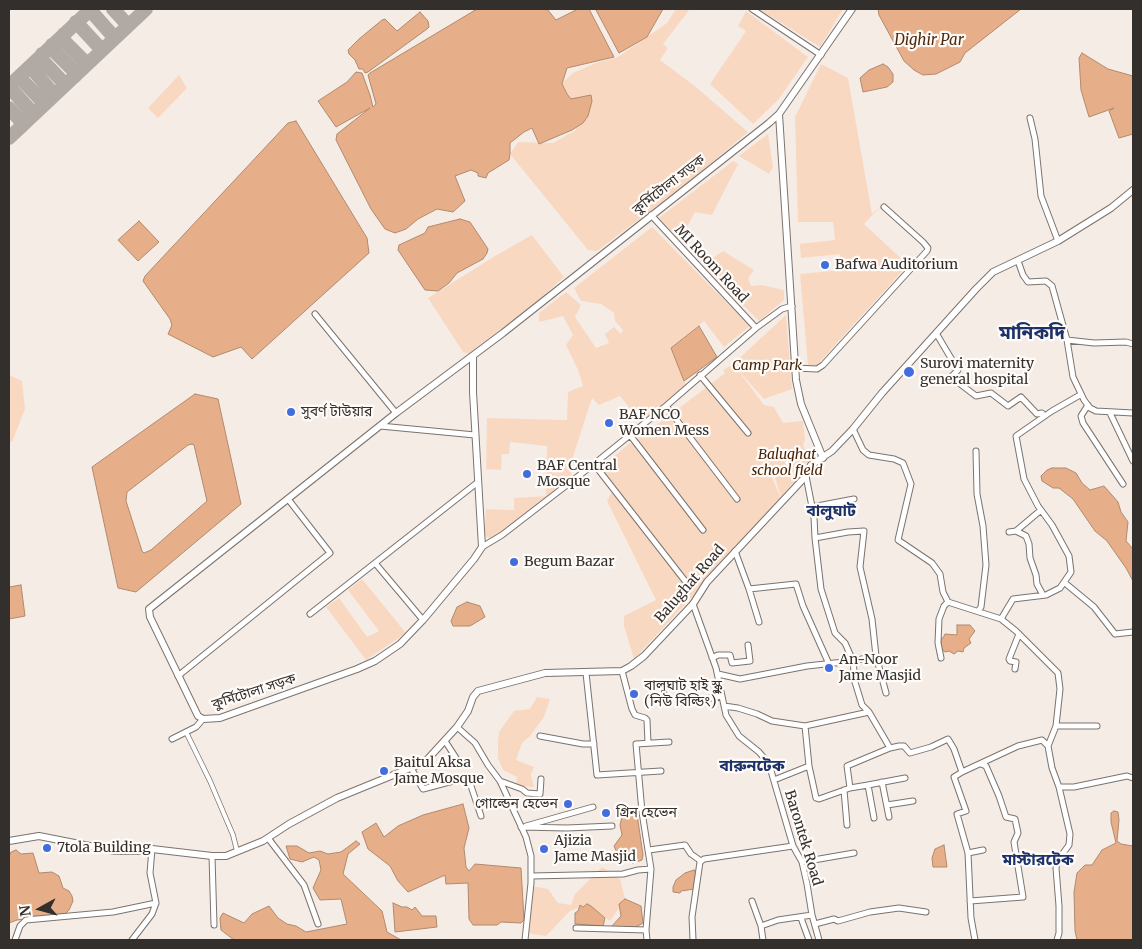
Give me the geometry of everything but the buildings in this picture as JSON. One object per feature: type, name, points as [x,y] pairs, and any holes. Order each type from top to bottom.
[{"type":"street","points":[[752,9],[821,55]]},
{"type":"street","name":"কুর্মিটোলা সড়ক","points":[[482,547],[456,583],[423,620],[400,644],[374,661],[303,689],[220,718],[203,719],[194,711],[150,617],[150,609],[396,413],[473,356],[779,114],[852,9]]},
{"type":"street","points":[[779,114],[795,368],[801,404],[822,458]]},
{"type":"street","points":[[1030,118],[1035,139],[1041,196],[1058,241]]},
{"type":"street","name":"Balughat Road","points":[[622,671],[644,656],[693,604],[707,582],[806,476],[811,465],[832,451],[853,429],[882,392],[993,272],[1058,241],[1111,208],[1133,190]]},
{"type":"street","points":[[795,368],[817,369],[823,365],[927,251],[928,248],[924,242],[884,207]]},
{"type":"street","name":"MI Room Road","points":[[651,215],[756,328]]},
{"type":"street","points":[[1018,261],[1023,275],[1028,282],[1046,281],[1051,284],[1067,340],[1071,369],[1080,395],[1096,411],[1133,413]]},
{"type":"street","points":[[473,356],[475,435],[482,547],[502,535],[630,436],[756,328],[782,309],[792,306]]},
{"type":"street","points":[[315,314],[396,413]]},
{"type":"street","points":[[936,333],[958,370],[951,377],[976,396],[991,393],[1008,406],[1021,397],[1037,414],[1044,416]]},
{"type":"street","points":[[1067,340],[1094,343],[1126,342],[1133,344]]},
{"type":"street","points":[[700,375],[748,433]]},
{"type":"street","points":[[1001,619],[1013,599],[1043,596],[1060,588],[1071,572],[1069,556],[1024,479],[1016,436],[1044,416],[1080,395]]},
{"type":"street","points":[[1088,405],[1081,416],[1083,423],[1123,484]]},
{"type":"street","points":[[666,406],[737,499]]},
{"type":"street","points":[[1110,413],[1133,461]]},
{"type":"street","points":[[380,426],[475,435]]},
{"type":"street","points":[[853,429],[863,450],[870,455],[894,459],[904,463],[911,484],[898,540],[932,563],[940,574],[943,592],[948,602],[1001,619],[1058,673],[1060,689],[1056,726],[1048,746],[1070,834],[1069,845],[1058,860],[1056,868],[1060,906],[1057,940]]},
{"type":"street","points":[[630,436],[703,530]]},
{"type":"street","points":[[976,452],[977,494],[983,526],[986,565],[981,608],[978,611]]},
{"type":"street","points":[[594,464],[689,586]]},
{"type":"street","points":[[806,476],[812,508],[821,589],[835,634],[845,643],[853,661],[859,698],[890,748]]},
{"type":"street","points":[[310,614],[478,482]]},
{"type":"street","points":[[178,676],[330,552],[288,499]]},
{"type":"street","points":[[812,508],[854,500]]},
{"type":"street","points":[[1009,532],[1016,531],[1041,510]]},
{"type":"street","points":[[814,538],[864,531],[860,567],[872,619],[876,656],[886,693]]},
{"type":"street","points":[[1016,531],[1026,536],[1037,584],[1043,596]]},
{"type":"street","points":[[735,551],[759,622]]},
{"type":"street","points":[[375,562],[423,620]]},
{"type":"street","points":[[1065,583],[1094,607],[1115,634],[1133,632]]},
{"type":"street","points":[[749,589],[796,584],[803,606],[829,664]]},
{"type":"street","points":[[941,658],[938,643],[939,619],[944,606],[948,602]]},
{"type":"street","name":"Barontek Road","points":[[693,604],[718,674],[724,706],[730,723],[740,736],[759,752],[769,764],[794,846],[802,862],[812,915],[819,940]]},
{"type":"street","points":[[1016,669],[1016,662],[1010,661],[1010,659],[1019,634]]},
{"type":"street","points":[[712,658],[718,655],[730,655],[732,663],[750,661],[748,644]]},
{"type":"street","points":[[718,674],[740,679],[807,666],[853,661],[876,656]]},
{"type":"street","points":[[9,841],[39,836],[115,851],[152,849],[226,856],[268,838],[318,807],[337,798],[425,762],[457,727],[478,691],[545,673],[622,671],[632,709],[636,715],[647,720],[648,744]]},
{"type":"street","points":[[586,673],[597,775],[661,771]]},
{"type":"street","points":[[688,702],[722,696]]},
{"type":"street","points":[[724,706],[738,708],[778,722],[805,726],[869,712]]},
{"type":"street","points":[[172,739],[196,727],[203,719]]},
{"type":"street","points":[[805,726],[809,766],[817,799],[850,788],[905,778]]},
{"type":"street","points":[[1056,726],[1097,726]]},
{"type":"street","points":[[457,727],[475,744],[500,781],[529,846],[531,876],[525,940]]},
{"type":"street","points":[[186,732],[233,835],[237,852]]},
{"type":"street","points":[[540,736],[582,744],[594,744]]},
{"type":"street","points":[[850,788],[847,766],[898,746],[904,746],[910,753],[948,739],[954,749],[962,772]]},
{"type":"street","points":[[975,940],[971,918],[968,853],[957,814],[966,811],[954,777],[1018,746],[1042,740],[1048,746]]},
{"type":"street","points":[[445,742],[458,761]]},
{"type":"street","points":[[647,940],[646,930],[651,869],[642,812],[636,744],[669,742]]},
{"type":"street","points":[[970,901],[1023,897],[1014,842],[1018,833],[1015,819],[1006,817],[986,766],[981,764]]},
{"type":"street","points":[[774,780],[809,766]]},
{"type":"street","points":[[411,768],[423,790],[468,777],[482,816]]},
{"type":"street","points":[[1059,787],[1074,787],[1127,776],[1133,778]]},
{"type":"street","points":[[500,781],[522,789],[527,793],[540,794],[541,779]]},
{"type":"street","points":[[882,782],[889,817]]},
{"type":"street","points":[[868,784],[874,818]]},
{"type":"street","points":[[844,790],[847,825]]},
{"type":"street","points":[[887,805],[913,801]]},
{"type":"street","points":[[521,827],[593,807]]},
{"type":"street","points":[[521,827],[567,828],[612,826]]},
{"type":"street","points":[[268,838],[304,885],[318,924]]},
{"type":"street","points":[[649,850],[685,845],[691,854],[701,861]]},
{"type":"street","points":[[701,861],[794,846]]},
{"type":"street","points":[[132,940],[152,914],[156,903],[150,873],[152,849]]},
{"type":"street","points":[[968,853],[983,850]]},
{"type":"street","points":[[802,862],[854,853]]},
{"type":"street","points":[[212,856],[214,925]]},
{"type":"street","points":[[692,940],[692,917],[701,861]]},
{"type":"street","points":[[531,876],[623,874],[651,869]]},
{"type":"street","points":[[752,901],[761,926],[763,940]]},
{"type":"street","points":[[15,940],[20,926],[26,920],[113,912],[156,903]]},
{"type":"street","points":[[815,924],[899,908],[926,912]]},
{"type":"street","points":[[761,926],[778,920],[812,915]]},
{"type":"street","points":[[801,918],[809,940]]},
{"type":"street","points":[[576,928],[646,930]]},
{"type":"green space","points":[[676,9],[690,9],[663,44],[668,48],[660,60],[696,87],[748,132],[690,181],[597,251],[588,250],[510,154],[518,142],[553,143],[576,130],[583,104],[565,106],[559,86],[573,73],[596,63],[618,57],[667,23]]},
{"type":"green space","points":[[759,9],[843,9],[820,47]]},
{"type":"green space","points":[[746,11],[808,57],[778,100],[753,124],[710,84],[746,31],[738,26]]},
{"type":"green space","points":[[821,64],[848,78],[872,214],[883,204],[864,224],[908,265],[814,368],[808,365],[800,274],[842,270],[840,254],[801,258],[800,244],[835,240],[833,222],[798,222],[795,117]]},
{"type":"green space","points":[[179,75],[187,88],[158,118],[148,108]]},
{"type":"green space","points":[[768,134],[773,167],[769,174],[739,156]]},
{"type":"green space","points":[[733,161],[738,164],[712,215],[695,212],[680,240],[659,218]]},
{"type":"green space","points":[[652,227],[750,326],[724,347],[704,321],[671,348],[686,385],[641,422],[620,396],[599,405],[592,398],[570,466],[572,478],[492,540],[484,535],[486,509],[514,510],[514,498],[546,496],[547,446],[510,442],[509,454],[502,454],[501,470],[486,469],[487,418],[567,420],[568,392],[583,386],[578,370],[566,345],[573,335],[563,316],[539,322],[539,313],[566,292],[581,305],[575,317],[596,348],[609,343],[605,334],[614,327],[621,334],[623,330],[615,321],[614,313],[601,304],[581,301],[574,288]]},
{"type":"green space","points":[[532,235],[564,277],[531,307],[469,354],[463,352],[428,298]]},
{"type":"green space","points":[[723,251],[754,270],[748,278],[751,286],[762,285],[784,290],[784,300],[759,321],[703,265]]},
{"type":"green space","points":[[786,315],[792,389],[764,399],[738,370],[764,405],[774,407],[783,423],[803,421],[805,440],[803,445],[810,461],[804,464],[806,470],[781,497],[773,471],[764,459],[782,501],[634,659],[624,626],[624,616],[656,600],[607,501],[615,486],[601,467],[630,443],[662,421],[661,419],[668,413],[670,415],[725,373],[723,370],[733,364]]},
{"type":"green space","points":[[9,375],[22,381],[25,409],[12,442],[9,441]]},
{"type":"green space","points":[[362,579],[406,633],[366,660],[326,607],[339,598],[367,637],[379,631],[348,590]]},
{"type":"green space","points":[[537,697],[550,699],[544,717],[530,736],[522,743],[516,760],[534,767],[531,775],[534,787],[516,786],[517,777],[503,770],[498,758],[499,732],[514,711],[530,709]]},
{"type":"green space","points":[[602,867],[620,879],[625,899],[610,921],[587,904],[570,911],[546,936],[527,933],[532,886],[548,889],[558,903],[571,905],[575,894]]},
{"type":"water","points":[[477,9],[547,9],[556,20],[578,9],[589,9],[614,57],[567,68],[562,84],[571,99],[591,95],[592,101],[588,116],[583,123],[572,130],[539,144],[532,128],[524,132],[510,143],[509,160],[488,173],[486,178],[478,176],[478,173],[471,170],[455,176],[465,201],[453,212],[437,209],[418,219],[406,229],[395,233],[385,229],[371,209],[336,140],[337,134],[370,108],[336,127],[318,101],[347,82],[356,72],[362,73],[373,107],[376,104],[368,75],[370,73]]},
{"type":"water","points":[[663,9],[647,37],[619,53],[596,10]]},
{"type":"water","name":"Dighir Par","points":[[878,9],[1021,9],[965,53],[960,62],[936,74],[923,75],[904,61],[879,15]]},
{"type":"water","points":[[420,12],[428,21],[429,27],[427,29],[368,72],[365,73],[363,69],[359,69],[348,50],[359,39],[385,19],[397,31]]},
{"type":"water","points":[[1082,53],[1108,69],[1133,76],[1133,134],[1119,138],[1109,111],[1114,108],[1089,117],[1081,90],[1079,58]]},
{"type":"water","points":[[883,64],[893,74],[893,82],[887,87],[863,92],[860,78],[869,70]]},
{"type":"water","points":[[296,121],[367,238],[369,253],[252,359],[241,347],[213,357],[168,334],[172,325],[170,319],[143,281],[145,276],[288,123]]},
{"type":"water","points":[[460,219],[470,222],[488,249],[487,253],[483,259],[457,273],[449,283],[438,291],[425,290],[398,250],[399,245],[425,233],[428,227]]},
{"type":"water","points":[[139,221],[159,242],[138,261],[118,240]]},
{"type":"water","points":[[699,326],[717,357],[684,381],[671,348]]},
{"type":"water","points":[[195,394],[218,399],[241,504],[136,592],[118,588],[92,467]],"holes":[[[188,445],[194,445],[207,501],[151,550],[144,553],[126,501],[127,492]]]},
{"type":"water","points":[[1052,468],[1066,468],[1076,473],[1082,483],[1090,490],[1104,486],[1118,502],[1121,512],[1128,522],[1126,541],[1133,549],[1133,581],[1107,541],[1095,531],[1073,499],[1059,488],[1053,488],[1042,481],[1041,476]]},
{"type":"water","points":[[21,585],[25,616],[9,619],[9,587]]},
{"type":"water","points":[[467,602],[480,606],[485,617],[470,626],[453,626],[451,621],[457,607]]},
{"type":"water","points":[[957,625],[970,625],[975,631],[969,639],[971,643],[964,648],[963,652],[958,651],[954,654],[949,651],[945,652],[941,649],[941,639],[945,634],[957,635]]},
{"type":"water","points":[[463,804],[469,828],[464,848],[466,867],[469,871],[475,864],[521,868],[524,920],[521,923],[501,922],[497,925],[473,925],[469,919],[468,883],[446,884],[445,875],[408,892],[398,881],[390,866],[368,849],[362,832],[376,823],[384,837],[398,826],[423,815]]},
{"type":"water","points":[[624,809],[637,814],[643,855],[642,860],[633,863],[620,860],[614,846],[622,835],[620,825]]},
{"type":"water","points":[[1114,811],[1118,812],[1119,820],[1117,841],[1121,844],[1133,846],[1133,940],[1077,940],[1074,892],[1077,873],[1085,865],[1092,865],[1102,850],[1116,843],[1111,822],[1111,813]]},
{"type":"water","points":[[356,841],[360,844],[348,854],[343,874],[382,911],[387,932],[401,940],[234,940],[221,930],[220,918],[223,913],[244,923],[252,914],[269,906],[278,918],[306,932],[347,924],[341,899],[320,900],[313,888],[321,870],[319,860],[314,857],[302,862],[290,859],[286,846],[297,846],[309,853],[320,851],[328,854],[341,852]]},
{"type":"water","points":[[944,845],[947,867],[933,867],[932,858],[935,849]]},
{"type":"water","points":[[16,850],[21,854],[33,853],[39,873],[52,872],[59,876],[63,888],[69,891],[73,901],[65,914],[17,920],[9,923],[9,856],[11,852]]},
{"type":"water","points":[[694,870],[696,873],[695,889],[681,891],[680,893],[673,892],[676,880],[685,873]]},
{"type":"water","points":[[625,899],[641,906],[643,923],[634,928],[612,926],[621,916],[619,904]]},
{"type":"water","points":[[393,903],[412,910],[415,907],[422,916],[436,916],[437,927],[395,932]]},
{"type":"water","points":[[587,904],[605,918],[603,926],[575,924],[575,913],[580,905],[583,907]]},
{"type":"taxiway","points":[[9,86],[91,9]]},
{"type":"taxiway","points":[[113,9],[126,23],[127,27]]},
{"type":"taxiway","points":[[9,138],[146,9]]},
{"type":"taxiway","points":[[90,10],[113,36],[113,40]]},
{"type":"taxiway","points":[[76,22],[100,48],[100,52]]},
{"type":"taxiway","points":[[64,34],[64,41],[84,61],[85,66]]},
{"type":"taxiway","points":[[52,45],[54,51],[74,71],[75,76]]},
{"type":"taxiway","points":[[42,54],[43,61],[62,81],[63,87]]},
{"type":"taxiway","points":[[27,69],[33,70],[51,91],[51,98]]},
{"type":"taxiway","points":[[22,74],[22,80],[41,100],[42,107]]},
{"type":"taxiway","points":[[11,84],[12,90],[30,110],[31,117]]},
{"type":"taxiway","points":[[9,108],[20,120],[21,127]]},
{"type":"place","name":"Bafwa Auditorium","points":[[825,265]]},
{"type":"place","name":"Surovi maternity general hospital","points":[[909,372]]},
{"type":"place","name":"সুবর্ণ টাউয়ার","points":[[291,412]]},
{"type":"place","name":"BAF NCO Women Mess","points":[[609,423]]},
{"type":"place","name":"BAF Central Mosque","points":[[527,474]]},
{"type":"place","name":"Begum Bazar","points":[[514,562]]},
{"type":"place","name":"An-Noor Jame Masjid","points":[[829,668]]},
{"type":"place","name":"বালুঘাট হাই স্কুল (নিউ বিল্ডিং)","points":[[634,694]]},
{"type":"place","name":"Baitul Aksa Jame Mosque","points":[[384,771]]},
{"type":"place","name":"গোল্ডেন হেভেন","points":[[568,804]]},
{"type":"place","name":"গ্রিন হেভেন","points":[[606,813]]},
{"type":"place","name":"7tola Building","points":[[47,848]]},
{"type":"place","name":"Ajizia Jame Masjid","points":[[544,849]]},
{"type":"district","name":"মানিকদি","points":[[1032,334]]},
{"type":"district","name":"বালুঘাট","points":[[831,511]]},
{"type":"district","name":"বারুনটেক","points":[[752,766]]},
{"type":"district","name":"মাস্টারটেক","points":[[1038,860]]},
{"type":"park label","name":"Camp Park","points":[[767,366]]},
{"type":"park label","name":"Balughat school field","points":[[787,464]]}]
